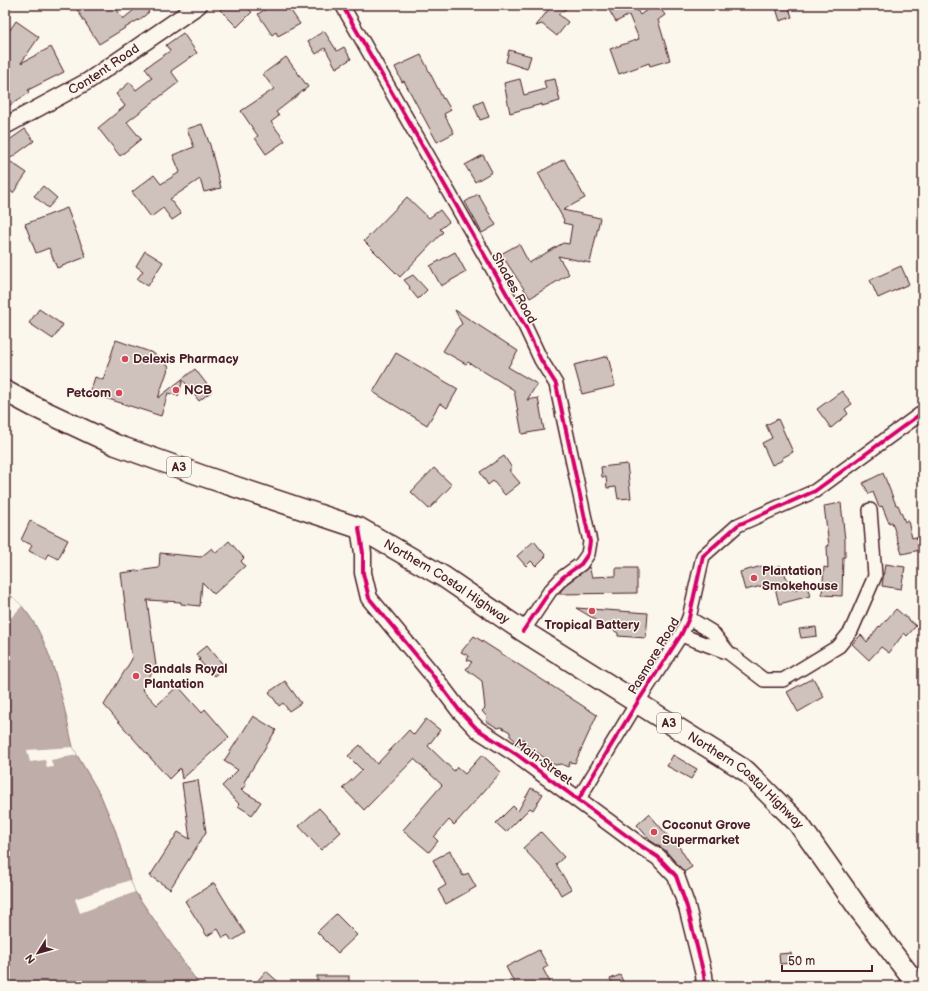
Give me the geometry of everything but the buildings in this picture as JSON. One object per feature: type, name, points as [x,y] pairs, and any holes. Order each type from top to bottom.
[{"type":"main road","name":"A3","points":[[5,391],[33,406],[116,444],[210,478],[359,528]]},
{"type":"main road","name":"Northern Costal Highway","points":[[359,528],[444,577],[524,631],[746,770],[798,823],[861,912],[918,986]]},
{"type":"street","name":"Content Road","points":[[5,126],[88,81],[199,5]]},
{"type":"street","name":"Shades Road","points":[[342,5],[525,326],[541,360],[556,384],[590,542],[588,554],[580,564],[563,577],[550,591],[524,631]]},
{"type":"street","name":"Pasmore Road","points":[[578,800],[637,703],[681,635],[689,618],[703,556],[738,525],[815,491],[923,412]]},
{"type":"street","points":[[689,618],[712,632],[729,653],[764,680],[783,680],[839,646],[851,631],[875,576],[870,510]]},
{"type":"street","name":"Main Street","points":[[359,528],[363,553],[363,573],[370,598],[459,710],[477,729],[516,754],[638,844],[658,857],[676,876],[687,907],[704,975],[705,986]]},
{"type":"street","points":[[681,635],[729,653]]},
{"type":"shaded area","points":[[5,592],[20,604],[33,621],[43,640],[58,684],[73,747],[101,796],[116,832],[135,892],[200,986],[5,986]]},
{"type":"pier","points":[[13,597],[22,606],[5,624],[5,605]]},
{"type":"pier","points":[[73,747],[77,755],[51,760],[53,767],[47,768],[45,760],[30,762],[27,750]]},
{"type":"pier","points":[[130,880],[135,892],[80,913],[75,899]]},
{"type":"cycle path","points":[[342,5],[525,326],[541,360],[556,384],[590,542],[588,554],[581,564],[563,577],[550,591],[523,631]]},
{"type":"cycle path","points":[[578,800],[637,703],[681,635],[689,618],[703,556],[738,525],[815,491],[923,412]]},
{"type":"cycle path","points":[[359,528],[363,553],[363,573],[369,598],[431,673],[459,710],[477,729],[516,754],[638,844],[658,857],[676,876],[687,907],[704,975],[705,986]]},
{"type":"place","name":"Delexis Pharmacy","points":[[125,359]]},
{"type":"place","name":"NCB","points":[[176,390]]},
{"type":"place","name":"Petcom","points":[[119,393]]},
{"type":"place","name":"Plantation Smokehouse","points":[[754,578]]},
{"type":"place","name":"Tropical Battery","points":[[592,611]]},
{"type":"place","name":"Sandals Royal Plantation","points":[[136,676]]},
{"type":"place","name":"Coconut Grove Supermarket","points":[[654,832]]}]
